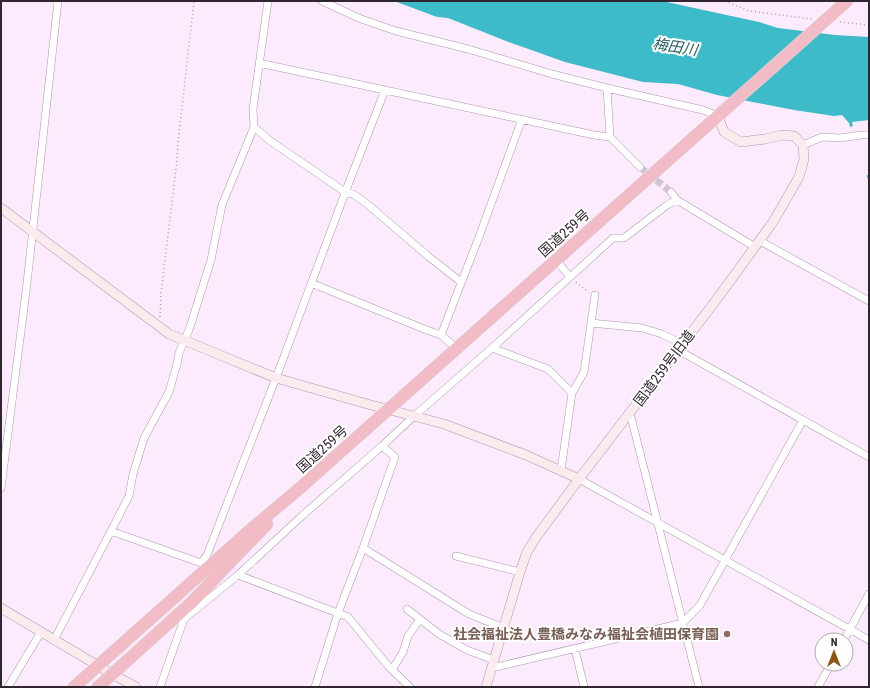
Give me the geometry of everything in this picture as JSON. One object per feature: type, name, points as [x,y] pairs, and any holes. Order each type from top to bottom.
[{"type":"highway","name":"国道259号","points":[[74,687],[243,536],[300,488],[457,349],[847,1]]},
{"type":"highway","name":"国道259号","points":[[98,687],[192,602],[300,488]]},
{"type":"street","points":[[1,488],[33,232],[58,1]]},
{"type":"street","points":[[54,640],[129,496],[132,474],[144,438],[169,392],[179,352],[189,330],[211,260],[222,205],[254,126],[253,109],[268,1]]},
{"type":"street","points":[[322,1],[362,19],[396,31],[468,49],[552,74],[703,110],[718,116],[724,132],[742,142],[782,135],[794,136],[803,146],[822,137],[840,138],[869,135]]},
{"type":"street","points":[[259,63],[610,138],[640,167]]},
{"type":"street","points":[[607,88],[610,138]]},
{"type":"street","points":[[111,531],[201,563],[207,556],[385,90]]},
{"type":"street","points":[[442,335],[461,282],[480,237],[522,119]]},
{"type":"street","points":[[254,126],[269,140],[345,192],[353,194],[461,282]]},
{"type":"street","name":"国道259号旧道","points":[[486,687],[527,552],[579,479],[774,222],[799,177],[804,159],[803,146]]},
{"type":"street","points":[[671,192],[677,200],[758,244],[869,301]]},
{"type":"street","points":[[160,687],[184,619],[238,575],[613,238],[624,238],[667,205],[677,200]]},
{"type":"street","points":[[1,208],[169,334],[276,378],[413,417],[444,424],[561,470],[869,640]]},
{"type":"street","points":[[556,260],[570,277]]},
{"type":"street","points":[[311,283],[442,335],[457,349]]},
{"type":"street","points":[[561,470],[572,392],[584,372],[595,295]]},
{"type":"street","points":[[591,323],[642,328],[662,334],[680,347],[803,420],[869,457]]},
{"type":"street","points":[[492,348],[548,369],[572,392]]},
{"type":"street","points":[[630,413],[699,687]]},
{"type":"street","points":[[407,609],[438,634],[493,664],[575,649],[683,622],[700,604],[803,420]]},
{"type":"street","points":[[315,687],[338,613],[395,457],[382,446]]},
{"type":"street","points":[[363,548],[469,614],[504,628]]},
{"type":"street","points":[[456,556],[520,572]]},
{"type":"street","points":[[238,575],[348,617],[392,670],[410,687]]},
{"type":"street","points":[[850,630],[869,594]]},
{"type":"street","points":[[1,608],[136,687]]},
{"type":"street","points":[[392,670],[403,652],[408,636],[420,619]]},
{"type":"street","points":[[8,687],[41,632]]},
{"type":"street","points":[[575,649],[584,687]]},
{"type":"street","points":[[818,687],[826,672]]},
{"type":"path","points":[[160,327],[161,293],[164,280],[194,1]]},
{"type":"path","points":[[725,1],[749,11],[869,25]]},
{"type":"path","points":[[570,277],[595,295]]},
{"type":"water","name":"梅田川","points":[[394,1],[662,1],[759,22],[778,28],[835,35],[869,37],[869,120],[852,122],[853,126],[850,127],[849,123],[842,115],[834,116],[794,110],[717,95],[678,84],[643,82],[565,62],[448,18],[437,17]]},
{"type":"tunnel","points":[[640,167],[671,192]]},
{"type":"place","name":"社会福祉法人豊橋みなみ福祉会植田保育園","points":[[727,634]]}]
